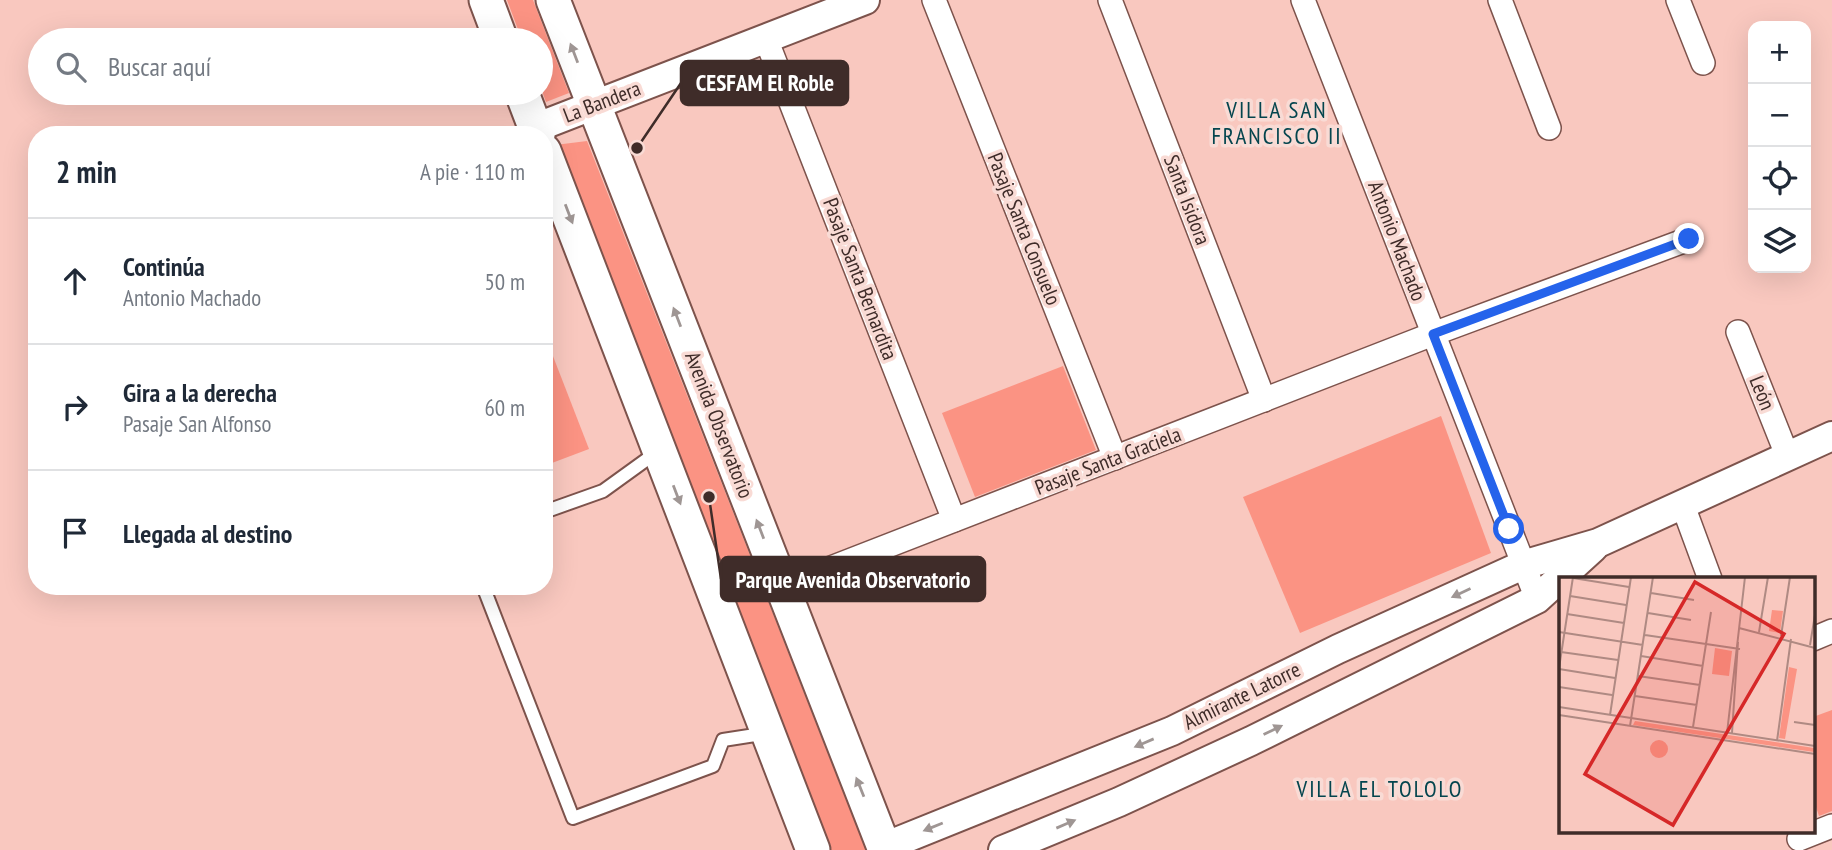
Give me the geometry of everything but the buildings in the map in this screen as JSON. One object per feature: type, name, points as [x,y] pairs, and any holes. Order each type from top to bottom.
[{"type":"main road","points":[[486,0],[496,28]]},
{"type":"main road","name":"Avenida Observatorio","points":[[553,0],[885,848]]},
{"type":"main road","points":[[527,105],[534,126]]},
{"type":"main road","points":[[553,174],[813,850]]},
{"type":"street","name":"La Bandera","points":[[553,130],[594,106],[865,0]]},
{"type":"street","name":"Pasaje Santa Consuelo","points":[[934,0],[1115,458]]},
{"type":"street","name":"Santa Isidora","points":[[1110,0],[1264,400]]},
{"type":"street","name":"Antonio Machado","points":[[1303,0],[1536,599]]},
{"type":"street","points":[[1500,0],[1549,128]]},
{"type":"street","points":[[1678,0],[1703,63]]},
{"type":"street","name":"Pasaje Santa Bernardita","points":[[766,39],[954,520]]},
{"type":"street","name":"Pasaje Santa Graciela","points":[[782,587],[1433,334],[1689,239]]},
{"type":"street","name":"León","points":[[1738,332],[1787,455]]},
{"type":"street","name":"Almirante Latorre","points":[[885,848],[1172,731],[1338,649],[1523,565],[1598,543],[1832,436]]},
{"type":"street","points":[[1682,503],[1709,577]]},
{"type":"street","name":"Almirante Latorre","points":[[1560,577],[1598,543]]},
{"type":"street","name":"Almirante Latorre","points":[[1003,850],[1119,802],[1251,741],[1536,599],[1559,578]]},
{"type":"street","points":[[1814,639],[1832,631]]},
{"type":"street","points":[[1799,840],[1832,826]]},
{"type":"lane","points":[[553,509],[603,491],[660,449]]},
{"type":"lane","points":[[486,595],[573,818],[713,766],[723,740],[768,733]]},
{"type":"shaded area","points":[[507,0],[533,0],[544,28],[518,28]]},
{"type":"shaded area","points":[[553,52],[569,93],[553,99]]},
{"type":"shaded area","points":[[587,141],[866,850],[829,850],[555,145]]},
{"type":"shaded area","points":[[553,356],[589,449],[553,463]]},
{"type":"shaded area","points":[[1063,366],[1096,450],[975,497],[942,413]]},
{"type":"shaded area","points":[[1441,416],[1491,553],[1300,633],[1243,497]]},
{"type":"shaded area","points":[[1832,710],[1832,811],[1819,816],[1814,801],[1814,717]]},
{"type":"place","name":"CESFAM El Roble","points":[[637,148]]},
{"type":"place","name":"Parque Avenida Observatorio","points":[[709,497]]},
{"type":"district","name":"VILLA SAN FRANCISCO II","points":[[1277,123]]},
{"type":"district","name":"VILLA EL TOLOLO","points":[[1380,789]]},
{"type":"route","points":[[1509,529],[1433,334],[1689,239]]}]
